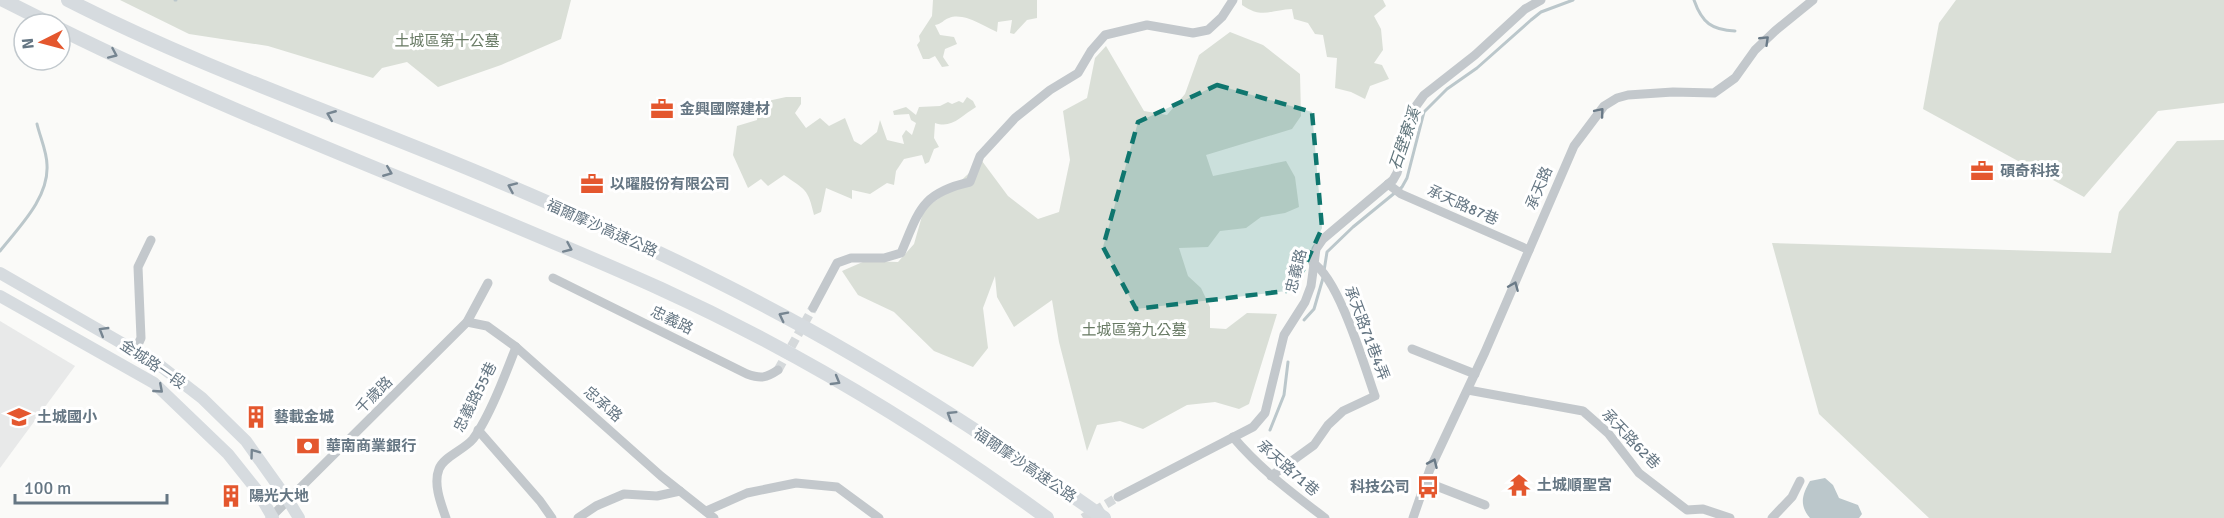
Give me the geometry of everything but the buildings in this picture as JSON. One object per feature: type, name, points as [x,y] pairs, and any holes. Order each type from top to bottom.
[{"type":"highway","points":[[3,0],[27,12]]},
{"type":"highway","name":"福爾摩沙高速公路","points":[[68,0],[107,20],[296,101],[497,181],[681,263],[804,327],[919,395],[1031,466],[1104,518]]},
{"type":"highway","name":"福爾摩沙高速公路","points":[[72,34],[282,129],[489,213],[664,290],[788,353],[903,420],[1047,518]]},
{"type":"main road","name":"金城路一段","points":[[0,273],[169,371],[202,398],[246,441],[299,518]]},
{"type":"main road","name":"金城路一段","points":[[0,296],[154,383],[228,454],[256,489],[271,517]]},
{"type":"street","points":[[813,308],[837,263],[851,258],[884,258],[901,253],[915,218],[928,200],[951,186],[970,182],[980,156],[1008,126],[1050,90],[1078,73],[1091,51],[1105,35],[1147,25],[1193,33],[1208,30],[1222,17],[1233,0]]},
{"type":"street","points":[[1518,0],[1524,9]]},
{"type":"street","name":"忠義路","points":[[1118,497],[1253,427],[1265,413],[1284,335],[1305,302],[1311,286],[1316,265],[1316,249],[1323,239],[1394,189],[1416,106],[1424,95],[1475,55],[1524,9],[1541,0]]},
{"type":"street","name":"承天路","points":[[1413,518],[1426,482],[1574,146],[1604,106],[1617,98],[1628,95],[1673,92],[1714,93],[1735,78],[1755,50],[1774,31],[1813,0]]},
{"type":"street","name":"承天路87巷","points":[[1394,189],[1529,250]]},
{"type":"street","points":[[135,351],[141,338],[138,267],[151,240]]},
{"type":"street","name":"承天路71巷4弄","points":[[1271,476],[1314,445],[1328,424],[1343,411],[1375,396],[1335,289],[1316,265]]},
{"type":"street","name":"忠義路","points":[[553,278],[747,374],[767,378],[778,370]]},
{"type":"street","name":"千歲路","points":[[271,517],[467,322],[488,284]]},
{"type":"street","name":"忠承路","points":[[467,322],[488,326],[516,347],[714,518]]},
{"type":"street","name":"忠義路55巷","points":[[446,518],[437,484],[438,469],[444,461],[464,448],[478,430],[496,396],[516,347]]},
{"type":"street","points":[[1412,349],[1475,374]]},
{"type":"street","name":"承天路62巷","points":[[1468,390],[1583,411],[1608,434],[1640,473],[1687,510],[1703,509],[1730,518]]},
{"type":"street","points":[[478,430],[552,518]]},
{"type":"street","name":"承天路71巷","points":[[1233,437],[1252,460],[1325,518]]},
{"type":"street","points":[[1772,518],[1792,497],[1800,481]]},
{"type":"street","points":[[1426,482],[1485,505]]},
{"type":"street","points":[[706,511],[747,493],[796,483],[837,488],[879,518]]},
{"type":"street","points":[[578,518],[596,506],[624,494],[657,496],[680,491]]},
{"type":"highlighted area","points":[[1217,85],[1312,112],[1322,228],[1294,290],[1136,309],[1103,247],[1138,122]]},
{"type":"shaded area","name":"土城國小","points":[[0,321],[75,366],[0,468]]},
{"type":"shaded area","points":[[1825,478],[1833,485],[1839,498],[1858,505],[1862,514],[1859,518],[1810,518],[1803,504],[1805,491],[1810,481]]},
{"type":"green space","name":"土城區第十公墓","points":[[120,0],[571,0],[561,39],[501,65],[438,87],[407,62],[382,68],[373,78],[268,46],[189,34]]},
{"type":"green space","points":[[933,0],[1037,0],[1037,18],[1027,20],[1014,34],[1010,33],[1012,20],[998,22],[997,32],[961,17],[949,18],[935,25],[940,35],[954,37],[957,44],[945,49],[943,57],[949,66],[942,67],[935,56],[923,59],[917,45],[920,41],[919,36],[932,16]]},
{"type":"green space","points":[[1242,0],[1383,0],[1386,6],[1374,16],[1381,29],[1383,50],[1374,63],[1382,65],[1389,79],[1370,86],[1365,99],[1335,88],[1337,58],[1327,57],[1323,35],[1315,34],[1308,23],[1294,19],[1292,9],[1266,13],[1255,12],[1242,5]]},
{"type":"green space","points":[[1956,0],[2224,0],[2224,103],[2158,111],[2084,197],[1923,109],[1939,23]]},
{"type":"green space","name":"土城區第九公墓","points":[[1230,32],[1263,45],[1300,74],[1301,116],[1292,129],[1206,155],[1213,176],[1286,161],[1295,177],[1299,207],[1285,213],[1261,217],[1246,228],[1220,231],[1208,247],[1179,248],[1188,276],[1201,288],[1210,307],[1210,328],[1226,329],[1247,313],[1277,314],[1249,404],[1239,409],[1215,402],[1187,405],[1143,429],[1120,421],[1097,425],[1087,451],[1059,342],[1052,300],[1014,327],[997,297],[995,276],[983,308],[988,348],[973,367],[934,351],[894,312],[858,295],[842,271],[865,261],[898,262],[914,244],[924,209],[952,189],[982,161],[1008,196],[1038,219],[1059,212],[1070,160],[1063,111],[1087,98],[1095,58],[1106,46],[1144,111],[1167,115],[1185,94],[1199,55]]},
{"type":"green space","points":[[786,97],[801,97],[801,104],[795,113],[806,128],[820,118],[829,126],[845,118],[854,141],[861,145],[877,132],[880,120],[887,140],[904,144],[902,136],[906,130],[912,135],[916,123],[911,120],[909,114],[894,115],[893,111],[906,107],[916,115],[919,107],[940,106],[948,102],[952,104],[959,101],[963,103],[967,97],[976,107],[951,123],[935,123],[934,138],[939,147],[934,149],[929,162],[925,164],[922,155],[904,159],[896,171],[894,185],[887,183],[870,194],[852,190],[852,199],[826,188],[821,212],[814,215],[805,190],[784,175],[768,186],[761,179],[748,188],[733,155],[737,126],[757,120],[758,103]]},
{"type":"green space","points":[[2224,140],[2224,518],[1929,518],[1819,414],[1772,243],[2111,253],[2119,212],[2177,141]]},
{"type":"waterway","name":"石壁寮溪","points":[[1324,271],[1327,252],[1353,227],[1402,187],[1407,178],[1424,112],[1447,89],[1477,68],[1541,12],[1573,0]]},
{"type":"waterway","points":[[1694,0],[1704,20],[1709,24],[1720,29],[1735,31]]},
{"type":"waterway","points":[[0,251],[24,222],[43,189],[47,160],[37,124]]},
{"type":"waterway","name":"石壁寮溪","points":[[1304,320],[1314,309],[1323,278]]},
{"type":"waterway","name":"石壁寮溪","points":[[1270,430],[1284,395],[1288,362]]},
{"type":"tunnel","points":[[778,370],[813,308]]},
{"type":"tunnel","points":[[1083,518],[1118,497]]},
{"type":"place","name":"金興國際建材","points":[[662,109]]},
{"type":"place","name":"碩奇科技","points":[[1982,171]]},
{"type":"place","name":"以曜股份有限公司","points":[[592,184]]},
{"type":"place","name":"土城國小","points":[[19,417]]},
{"type":"place","name":"藝載金城","points":[[256,417]]},
{"type":"place","name":"華南商業銀行","points":[[308,446]]},
{"type":"place","name":"土城順聖宮","points":[[1519,485]]},
{"type":"place","name":"科技公司","points":[[1428,487]]},
{"type":"place","name":"陽光大地","points":[[231,496]]}]
